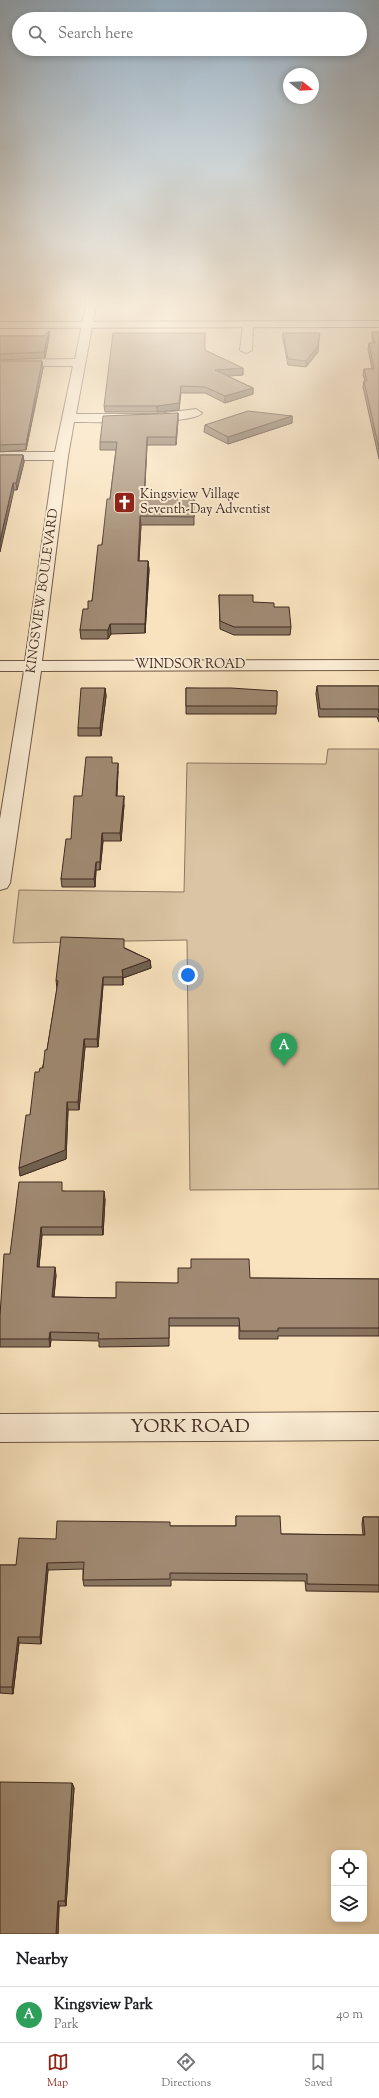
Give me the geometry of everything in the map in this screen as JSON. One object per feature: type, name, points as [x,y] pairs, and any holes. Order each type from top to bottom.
[{"type":"street","name":"KINGSVIEW BOULEVARD","points":[[0,883],[33,666],[61,456],[75,390]]},
{"type":"street","points":[[70,418],[157,418],[196,413]]},
{"type":"street","points":[[0,456],[61,456]]},
{"type":"street","name":"WINDSOR ROAD","points":[[0,666],[379,665]]},
{"type":"street","name":"YORK ROAD","points":[[0,1428],[379,1426]]},
{"type":"shaded area","points":[[328,749],[379,749],[379,1189],[190,1190],[187,940],[13,943],[19,890],[184,892],[187,763],[326,764]]},
{"type":"building","points":[[0,390],[36,390],[26,444],[0,445]]},
{"type":"building","points":[[106,390],[180,390],[179,403],[157,406],[104,406]]},
{"type":"building","points":[[212,390],[245,390],[225,396]]},
{"type":"building","points":[[366,390],[379,390],[379,449]]},
{"type":"building","points":[[248,411],[292,416],[228,437],[205,425]]},
{"type":"building","points":[[178,413],[176,437],[147,437],[144,498],[194,498],[194,517],[140,516],[138,561],[148,561],[145,624],[110,624],[108,630],[80,630],[83,609],[88,609],[88,601],[92,601],[98,545],[102,545],[107,499],[110,499],[117,442],[100,442],[103,416]]},
{"type":"building","points":[[0,455],[23,455],[16,483],[13,483],[0,541]]},
{"type":"building","points":[[219,595],[253,595],[253,602],[274,603],[274,607],[289,607],[291,627],[234,627],[220,621]]},
{"type":"building","points":[[317,686],[379,686],[379,712],[378,709],[320,709]]},
{"type":"building","points":[[81,688],[105,688],[100,728],[78,728]]},
{"type":"building","points":[[186,688],[231,688],[277,691],[277,706],[186,706]]},
{"type":"building","points":[[86,757],[112,757],[112,763],[118,763],[116,796],[124,796],[120,833],[102,833],[100,862],[96,862],[94,879],[61,879],[66,839],[71,839],[74,796],[82,796]]},
{"type":"building","points":[[61,937],[124,939],[124,948],[150,960],[122,970],[123,977],[103,977],[97,1039],[84,1039],[78,1102],[67,1102],[65,1150],[19,1168],[26,1115],[30,1115],[35,1072],[39,1072],[40,1068],[43,1068],[45,1050],[47,1050],[58,981],[56,980]]},
{"type":"building","points":[[19,1182],[62,1182],[62,1191],[104,1191],[102,1227],[41,1227],[37,1267],[55,1267],[52,1297],[116,1298],[116,1282],[178,1283],[178,1268],[191,1268],[191,1259],[249,1259],[250,1278],[379,1279],[379,1328],[278,1328],[278,1331],[240,1331],[239,1318],[169,1318],[169,1338],[98,1339],[99,1333],[50,1332],[49,1339],[0,1339],[4,1254],[10,1254]]},
{"type":"building","points":[[236,1516],[280,1516],[281,1534],[365,1535],[363,1517],[379,1517],[379,1585],[307,1584],[307,1574],[170,1573],[170,1579],[83,1580],[84,1562],[47,1563],[40,1637],[18,1637],[12,1687],[0,1687],[0,1565],[16,1565],[19,1538],[56,1539],[57,1521],[170,1522],[170,1526],[236,1526]]},
{"type":"building","points":[[0,1782],[72,1783],[65,1901],[58,1901],[56,1934],[0,1934]]},
{"type":"place","name":"Kingsview Village Seventh-Day Adventist","points":[[125,502]]},
{"type":"place","name":"Kingsview Park","points":[[284,1066]]}]
